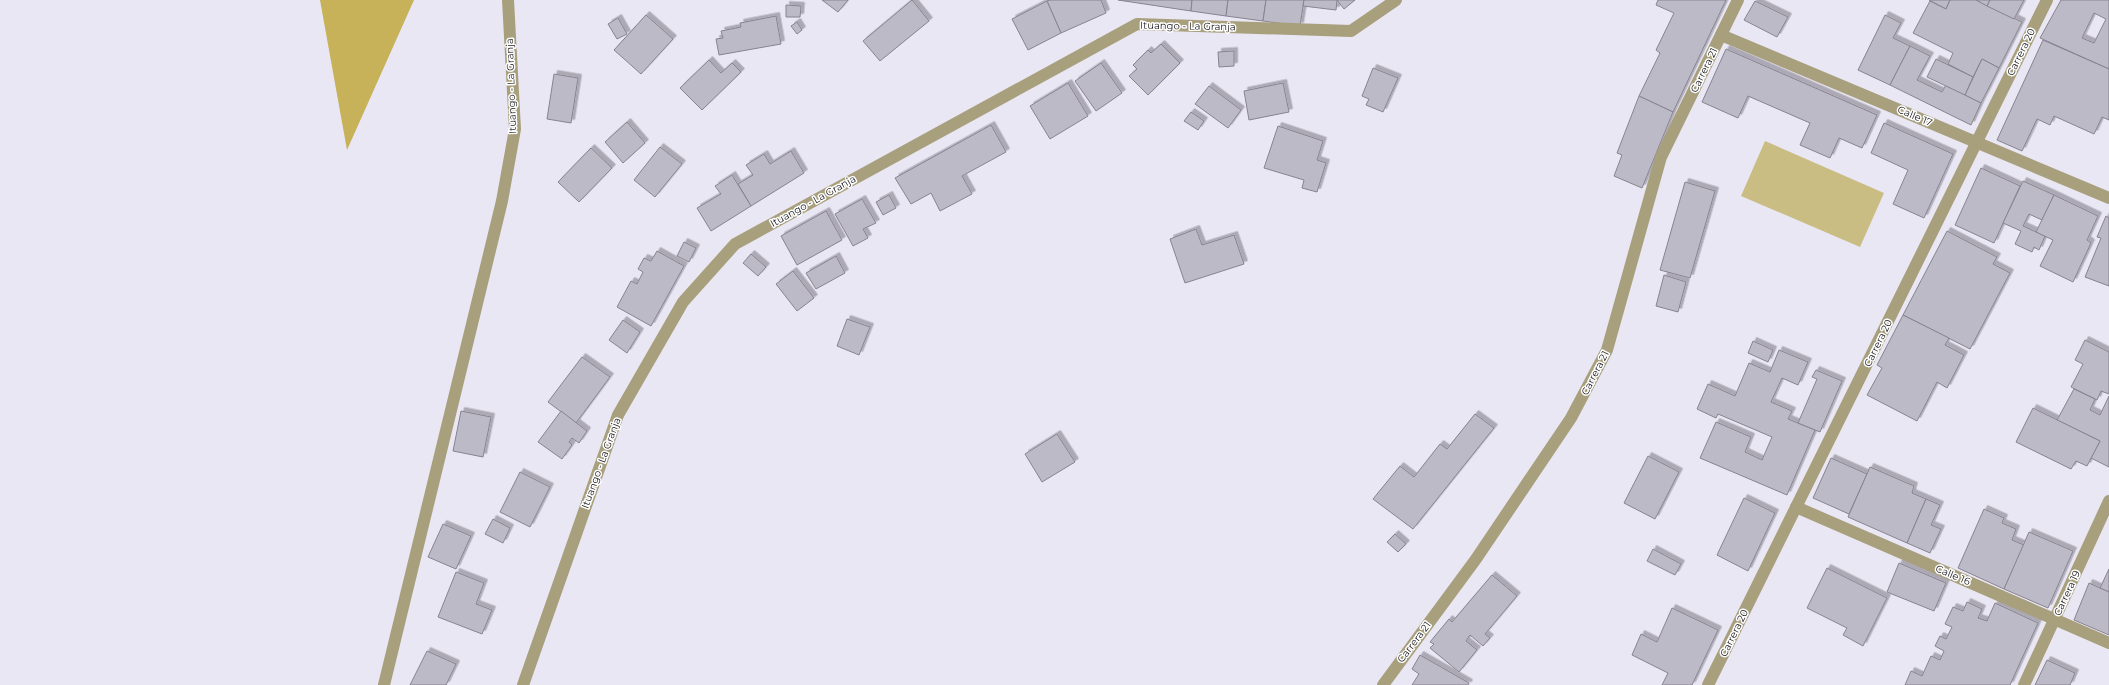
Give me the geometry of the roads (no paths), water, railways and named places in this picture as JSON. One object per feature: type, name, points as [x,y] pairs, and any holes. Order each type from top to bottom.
[{"type":"street","name":"Ituango - La Granja","points":[[384,685],[502,201],[515,128],[508,0]]},
{"type":"street","name":"Ituango - La Granja","points":[[524,685],[618,415],[683,302],[734,244],[1137,24],[1351,31],[1396,0]]},
{"type":"street","name":"Carrera 21","points":[[1383,685],[1476,559],[1571,418],[1608,350],[1661,157],[1738,0]]},
{"type":"street","name":"Carrera 20","points":[[1708,685],[2047,0]]},
{"type":"street","name":"Calle 17","points":[[1721,35],[2109,198]]},
{"type":"street","name":"Carrera 19","points":[[2024,685],[2109,501]]},
{"type":"street","name":"Calle 16","points":[[1796,507],[2109,643]]}]
